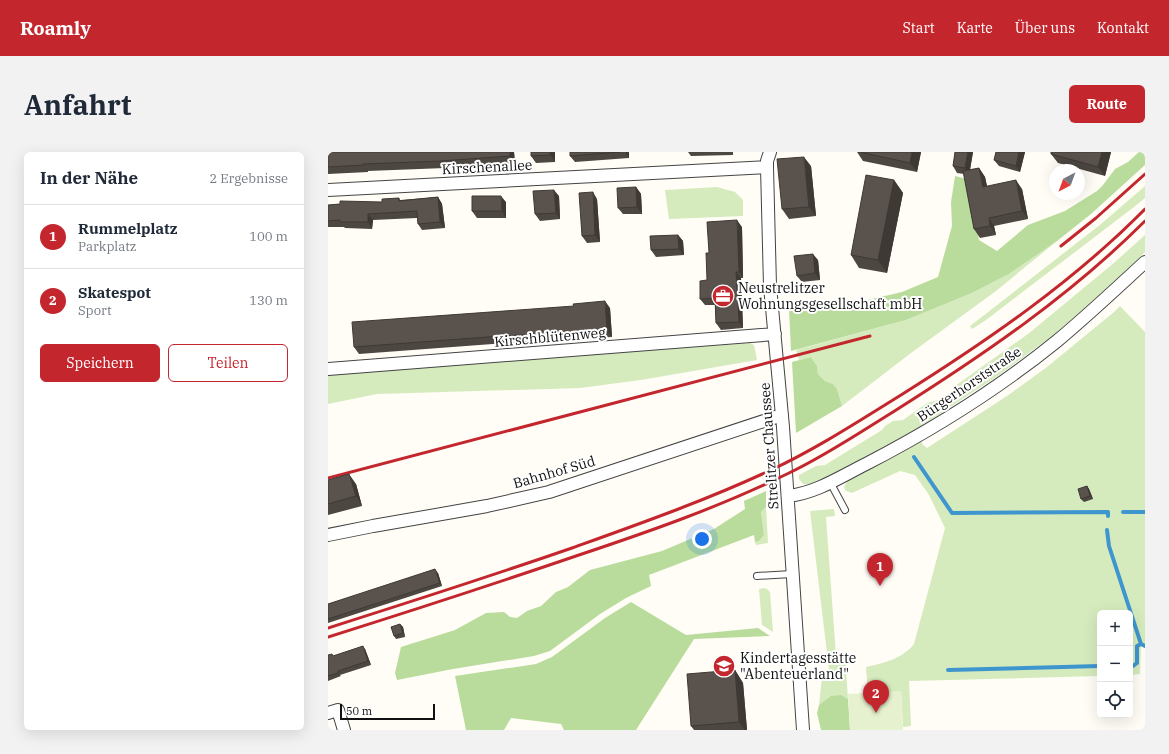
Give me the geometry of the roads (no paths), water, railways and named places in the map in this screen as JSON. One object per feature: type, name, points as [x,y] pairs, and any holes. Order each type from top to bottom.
[{"type":"street","name":"Kirschenallee","points":[[328,190],[767,158]]},
{"type":"street","name":"Strelitzer Chaussee","points":[[767,158],[770,286],[788,496],[803,730]]},
{"type":"street","name":"Bürgerhorststraße","points":[[788,496],[812,491],[906,444],[1003,381],[1056,342],[1107,298],[1145,262]]},
{"type":"street","name":"Kirschblütenweg","points":[[328,369],[775,334]]},
{"type":"street","name":"Bahnhof Süd","points":[[328,535],[487,506],[549,492],[782,416]]},
{"type":"street","points":[[328,713],[338,710],[344,730]]},
{"type":"lane","points":[[830,482],[845,510]]},
{"type":"lane","points":[[757,576],[792,574]]},
{"type":"waterway","points":[[914,457],[952,513],[1108,512],[1108,516]]},
{"type":"waterway","points":[[1123,512],[1145,512]]},
{"type":"waterway","points":[[1107,530],[1109,546],[1141,644],[1145,646]]},
{"type":"waterway","points":[[1133,666],[1137,663],[1137,646],[1141,644]]},
{"type":"waterway","points":[[948,670],[1097,666]]},
{"type":"railway","points":[[1061,246],[1096,218],[1145,174]]},
{"type":"railway","points":[[328,628],[511,569],[622,530],[747,481],[788,462],[869,415],[997,332],[1059,286],[1117,236],[1145,209]]},
{"type":"railway","points":[[328,637],[483,587],[657,528],[737,497],[816,459],[893,412],[992,347],[1024,324],[1086,275],[1145,221]]},
{"type":"railway","points":[[328,478],[870,336]]},
{"type":"place","name":"Neustrelitzer Wohnungsgesellschaft mbH","points":[[723,296]]},
{"type":"place","name":"Rummelplatz","points":[[880,586]]},
{"type":"place","name":"Kindertagesstätte \"Abenteuerland\"","points":[[724,666]]},
{"type":"place","name":"Skatespot","points":[[876,713]]}]
